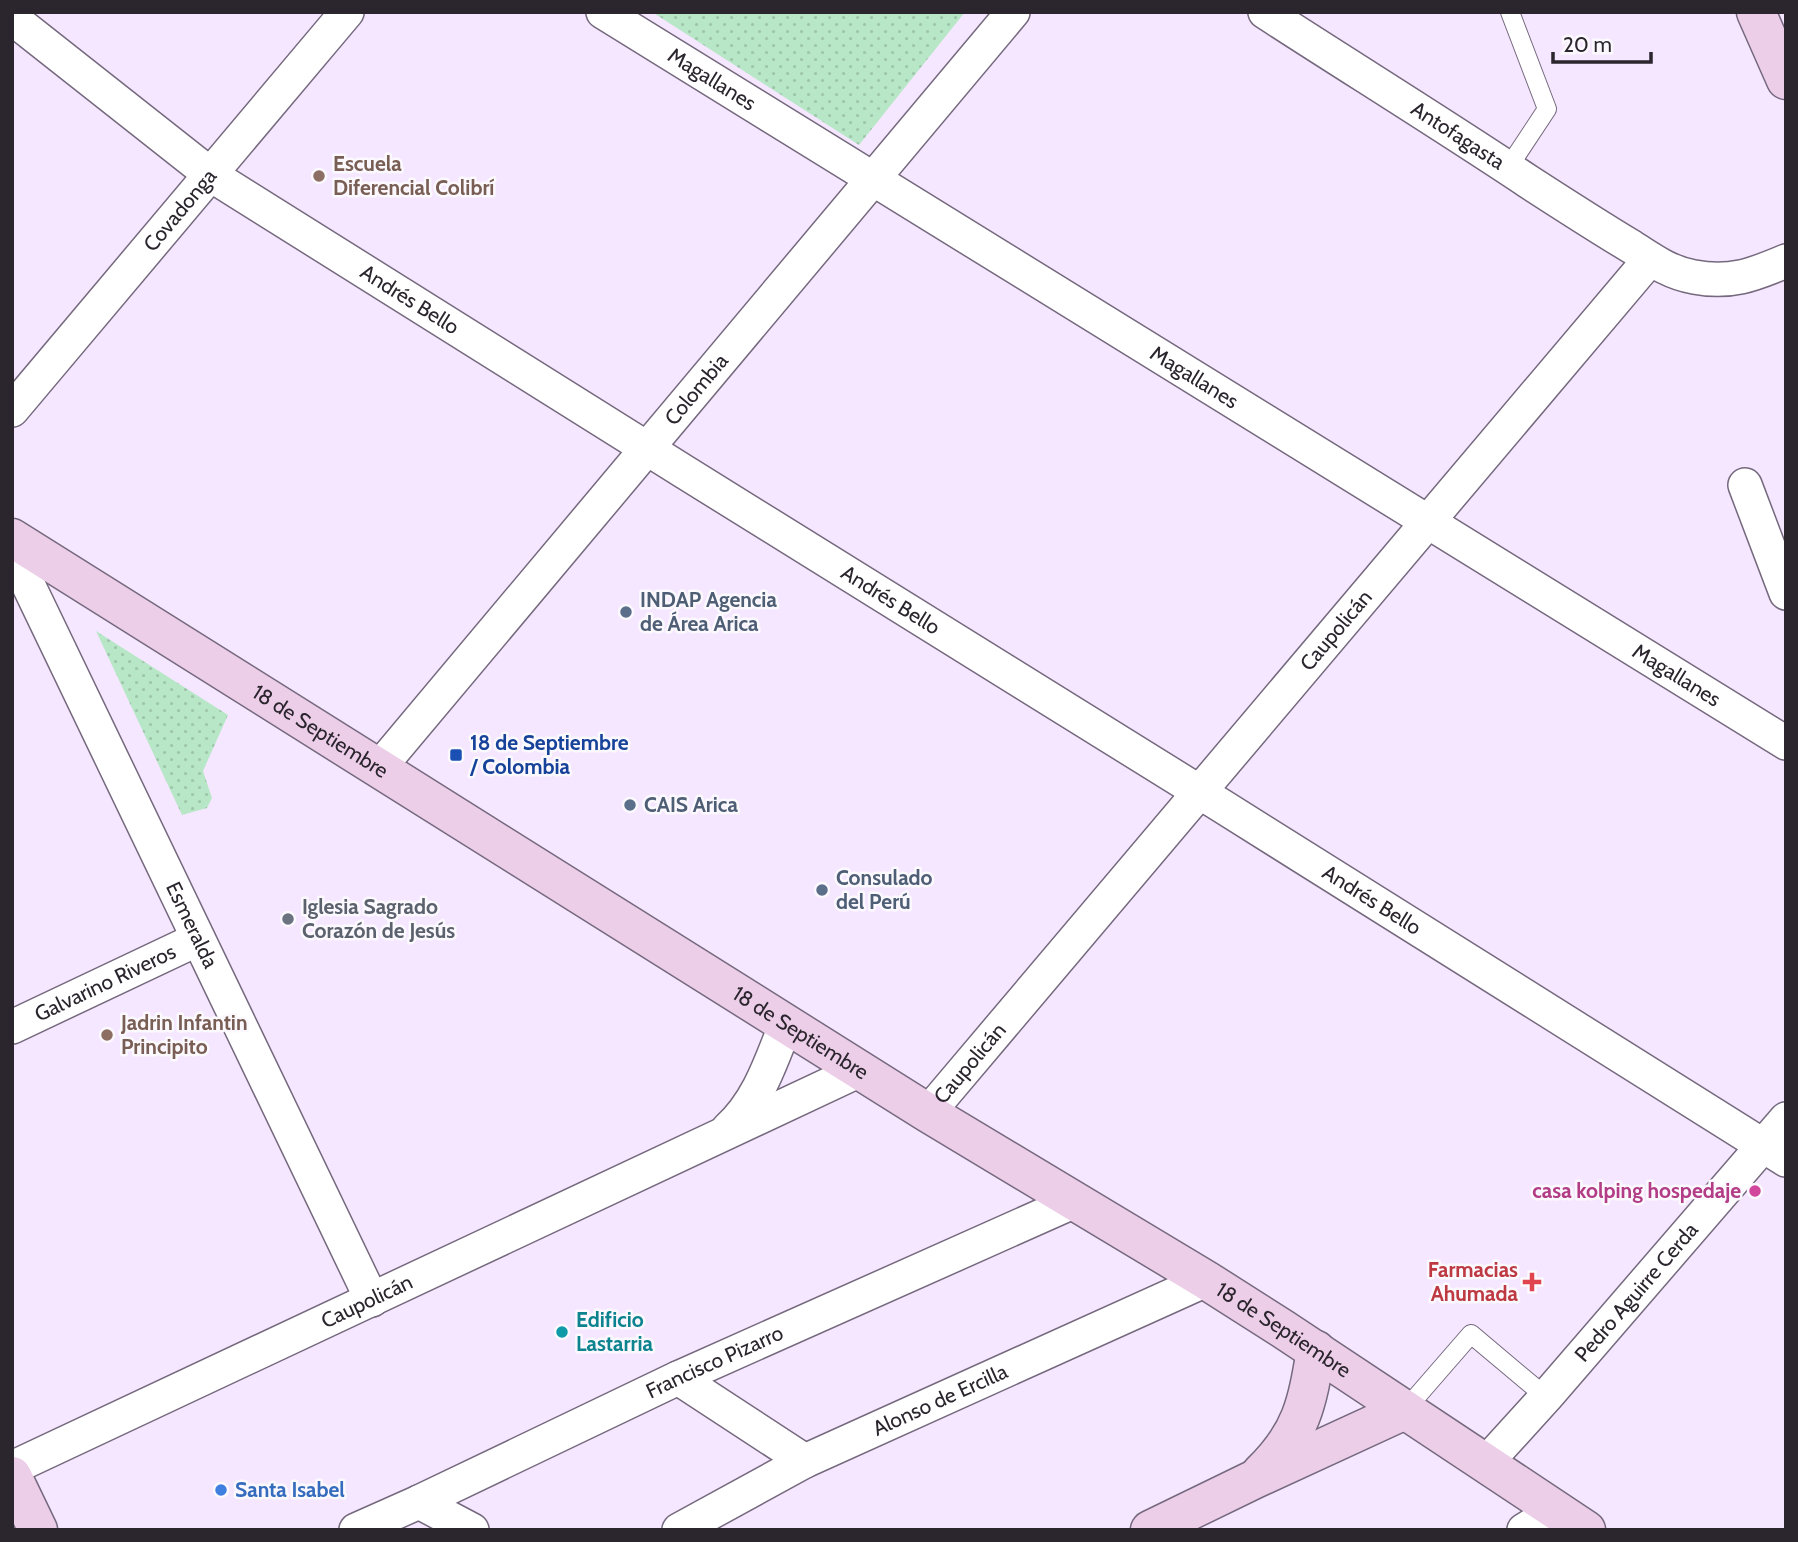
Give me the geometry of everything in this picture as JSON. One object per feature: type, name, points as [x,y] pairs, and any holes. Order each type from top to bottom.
[{"type":"main road","points":[[1756,12],[1786,80]]},
{"type":"main road","name":"18 de Septiembre","points":[[12,538],[928,1113],[1206,1280],[1316,1350],[1485,1464],[1555,1523]]},
{"type":"main road","points":[[1255,1479],[1281,1451],[1300,1419],[1307,1402],[1316,1350]]},
{"type":"main road","points":[[1150,1530],[1405,1410]]},
{"type":"main road","points":[[12,1476],[38,1530]]},
{"type":"street","name":"Covadonga","points":[[12,410],[348,12]]},
{"type":"street","name":"Magallanes","points":[[603,12],[1786,743]]},
{"type":"street","name":"Colombia","points":[[379,768],[1013,12]]},
{"type":"street","name":"Antofagasta","points":[[1265,12],[1650,259]]},
{"type":"street","name":"Andrés Bello","points":[[12,18],[211,174],[1774,1153]]},
{"type":"street","points":[[1650,259],[1671,271],[1712,280],[1753,275],[1786,261]]},
{"type":"street","name":"Caupolicán","points":[[928,1113],[1650,259]]},
{"type":"street","points":[[1745,485],[1786,593]]},
{"type":"street","name":"Esmeralda","points":[[12,551],[372,1300]]},
{"type":"street","name":"Galvarino Riveros","points":[[12,1027],[198,939]]},
{"type":"street","name":"Caupolicán","points":[[721,1135],[737,1121],[754,1098],[786,1024]]},
{"type":"street","name":"Caupolicán","points":[[12,1468],[860,1070]]},
{"type":"street","name":"Pedro Aguirre Cerda","points":[[1485,1464],[1774,1153],[1786,1119]]},
{"type":"street","name":"Francisco Pizarro","points":[[356,1530],[678,1378],[1075,1200]]},
{"type":"street","name":"Alonso de Ercilla","points":[[679,1530],[805,1461],[1206,1280]]},
{"type":"street","points":[[678,1378],[805,1461]]},
{"type":"street","points":[[419,1502],[472,1530]]},
{"type":"lane","points":[[1508,168],[1547,109],[1510,12]]},
{"type":"lane","points":[[1405,1410],[1471,1334],[1546,1397]]},
{"type":"green space","points":[[652,12],[965,12],[859,145]]},
{"type":"green space","points":[[96,631],[228,715],[203,771],[212,798],[207,808],[182,815]]},
{"type":"place","name":"Escuela Diferencial Colibrí","points":[[319,176]]},
{"type":"place","name":"INDAP Agencia de Área Arica","points":[[626,612]]},
{"type":"place","name":"18 de Septiembre / Colombia","points":[[456,755]]},
{"type":"place","name":"CAIS Arica","points":[[630,805]]},
{"type":"place","name":"Consulado del Perú","points":[[822,890]]},
{"type":"place","name":"Iglesia Sagrado Corazón de Jesús","points":[[288,919]]},
{"type":"place","name":"Jadrin Infantin Principito","points":[[107,1035]]},
{"type":"place","name":"casa kolping hospedaje","points":[[1755,1191]]},
{"type":"place","name":"Farmacias Ahumada","points":[[1532,1282]]},
{"type":"place","name":"Edificio Lastarria","points":[[562,1332]]},
{"type":"place","name":"Santa Isabel","points":[[221,1490]]}]
